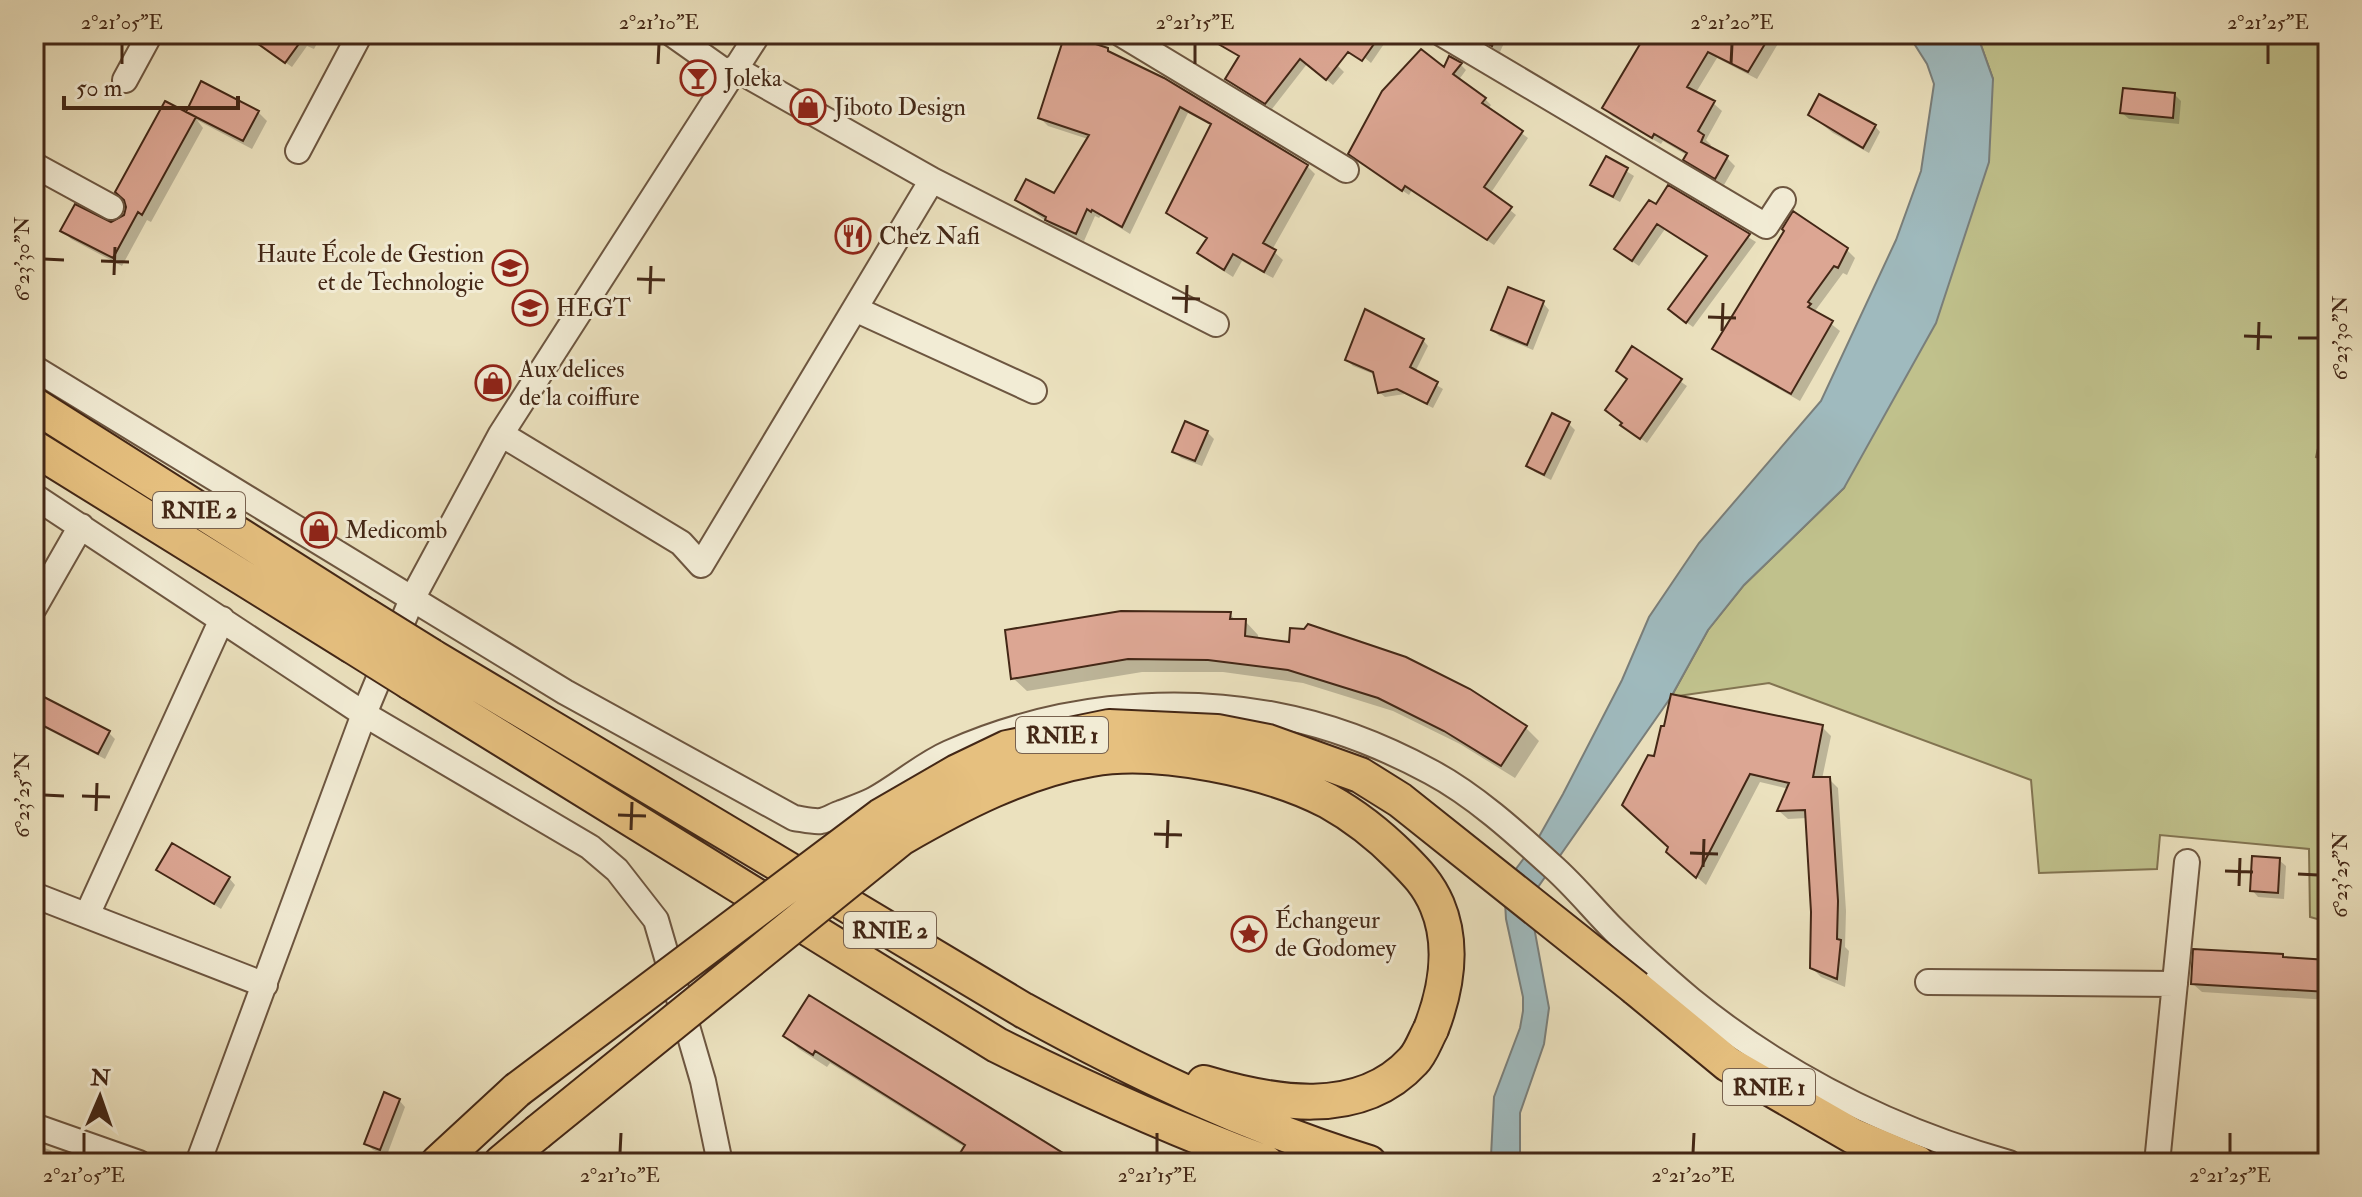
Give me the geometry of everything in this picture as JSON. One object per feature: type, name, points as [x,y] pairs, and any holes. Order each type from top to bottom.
[{"type":"highway","name":"RNIE 2","points":[[34,405],[358,630],[997,1045],[1194,1137],[1266,1163]]},
{"type":"highway","name":"RNIE 2","points":[[34,448],[358,630]]},
{"type":"highway","name":"RNIE 2","points":[[420,669],[1117,1061],[1249,1121],[1369,1163]]},
{"type":"highway","name":"RNIE 1","points":[[438,1163],[517,1090],[846,841],[902,803],[1007,748],[1109,727],[1161,727],[1230,734],[1268,742],[1360,775],[1400,800],[1728,1064],[1853,1136],[1917,1163]]},
{"type":"highway","points":[[501,1163],[901,838],[948,811],[1002,786],[1092,759],[1138,755],[1231,769],[1282,782],[1328,801],[1374,831],[1424,880],[1438,907],[1446,945],[1446,977],[1441,1002],[1415,1059],[1401,1073],[1372,1092],[1335,1101],[1276,1099],[1236,1093],[1117,1061]]},
{"type":"street","points":[[125,80],[150,34]]},
{"type":"street","points":[[298,151],[360,34]]},
{"type":"street","points":[[672,34],[732,72],[932,180],[1216,324]]},
{"type":"street","points":[[198,1163],[364,714],[412,599],[501,434],[758,34]]},
{"type":"street","points":[[1121,34],[1346,170]]},
{"type":"street","points":[[1442,34],[1766,226],[1783,200]]},
{"type":"street","points":[[34,165],[111,207]]},
{"type":"street","points":[[501,434],[681,543],[701,565],[932,180]]},
{"type":"street","points":[[855,309],[1034,391]]},
{"type":"street","points":[[34,368],[565,692],[794,818],[820,821],[871,801],[945,755],[993,734],[1066,715],[1165,706],[1228,708],[1276,715],[1379,747],[1433,772],[1480,805],[1552,866],[1615,931],[1689,998],[1768,1058],[1888,1122],[1955,1148],[2009,1163]]},
{"type":"street","points":[[34,496],[364,714],[590,847],[617,870],[656,920],[703,1081],[720,1163]]},
{"type":"street","points":[[34,608],[81,526]]},
{"type":"street","points":[[87,915],[222,619]]},
{"type":"street","points":[[2157,1163],[2187,862]]},
{"type":"street","points":[[34,895],[265,985]]},
{"type":"street","points":[[1928,982],[2175,984]]},
{"type":"street","points":[[34,1126],[139,1163]]},
{"type":"green space","points":[[1977,34],[2328,34],[2328,405],[2316,457],[2328,461],[2328,922],[2310,917],[2309,849],[2160,835],[2157,869],[2039,873],[2031,780],[1769,683],[1671,697],[1708,630],[1744,585],[1844,488],[1993,79]]},
{"type":"water","points":[[1908,34],[1977,34],[1993,79],[1989,162],[1936,323],[1844,488],[1744,585],[1708,630],[1671,697],[1529,900],[1549,1008],[1544,1044],[1520,1113],[1520,1158],[1491,1156],[1494,1097],[1520,1028],[1523,1011],[1523,997],[1506,919],[1504,885],[1536,842],[1563,794],[1622,680],[1649,617],[1699,543],[1821,401],[1896,240],[1921,171],[1934,84],[1927,64]]},
{"type":"building","points":[[244,34],[306,34],[285,63]]},
{"type":"building","points":[[1065,34],[1108,48],[1108,51],[1164,78],[1308,165],[1263,243],[1276,250],[1264,272],[1233,254],[1224,270],[1197,253],[1207,238],[1166,213],[1211,124],[1180,107],[1122,227],[1087,209],[1076,234],[1045,220],[1046,217],[1015,200],[1026,179],[1054,193],[1089,135],[1038,118]]},
{"type":"building","points":[[1201,34],[1381,34],[1362,61],[1348,52],[1326,80],[1300,59],[1265,104],[1225,79],[1239,56]]},
{"type":"building","points":[[1471,34],[1497,34],[1492,46]]},
{"type":"building","points":[[1646,34],[1771,34],[1748,72],[1708,52],[1687,87],[1715,101],[1698,131],[1704,135],[1701,142],[1728,156],[1715,179],[1683,160],[1687,153],[1654,134],[1652,138],[1602,108]]},
{"type":"building","points":[[1421,49],[1444,67],[1449,56],[1462,63],[1453,74],[1486,98],[1482,103],[1523,131],[1484,187],[1512,207],[1487,240],[1405,186],[1402,191],[1348,154],[1382,91]]},
{"type":"building","points":[[201,81],[259,111],[243,141],[186,112]]},
{"type":"building","points":[[2123,88],[2175,93],[2173,118],[2120,113]]},
{"type":"building","points":[[1819,94],[1876,125],[1863,148],[1808,115]]},
{"type":"building","points":[[165,101],[196,117],[142,215],[138,212],[113,258],[60,231],[75,204],[111,222],[124,215],[124,200],[115,192]]},
{"type":"building","points":[[1606,156],[1628,168],[1613,197],[1590,185]]},
{"type":"building","points":[[1668,185],[1750,234],[1686,323],[1668,309],[1707,256],[1657,224],[1632,261],[1614,249],[1649,200],[1656,204]]},
{"type":"building","points":[[1793,211],[1848,248],[1838,268],[1834,266],[1808,302],[1811,304],[1808,307],[1833,321],[1791,394],[1712,349]]},
{"type":"building","points":[[1508,287],[1544,301],[1527,345],[1491,330]]},
{"type":"building","points":[[1365,309],[1424,339],[1410,367],[1438,382],[1427,404],[1397,389],[1378,393],[1373,372],[1345,360]]},
{"type":"building","points":[[1632,346],[1682,379],[1640,439],[1605,410],[1627,379],[1616,371]]},
{"type":"building","points":[[1552,413],[1570,422],[1544,475],[1526,466]]},
{"type":"building","points":[[1185,421],[1208,431],[1195,461],[1172,452]]},
{"type":"building","points":[[1121,611],[1231,612],[1230,619],[1246,619],[1245,636],[1289,642],[1290,628],[1304,629],[1308,624],[1406,657],[1470,689],[1527,726],[1501,766],[1444,731],[1378,698],[1288,670],[1208,660],[1128,659],[1011,679],[1005,630]]},
{"type":"building","points":[[1671,694],[1823,725],[1813,777],[1830,777],[1838,901],[1837,939],[1841,940],[1837,979],[1810,968],[1811,912],[1805,810],[1777,811],[1789,783],[1750,774],[1696,878],[1666,852],[1668,847],[1622,805],[1648,755],[1654,756]]},
{"type":"building","points":[[44,697],[110,731],[98,754],[34,721]]},
{"type":"building","points":[[172,843],[230,877],[214,904],[156,870]]},
{"type":"building","points":[[2252,856],[2280,858],[2278,893],[2250,891]]},
{"type":"building","points":[[2193,949],[2328,960],[2328,992],[2191,984]]},
{"type":"building","points":[[809,995],[1079,1163],[954,1163],[965,1145],[815,1051],[813,1055],[783,1036]]},
{"type":"building","points":[[384,1092],[400,1099],[380,1150],[364,1144]]},
{"type":"place","name":"Joleka","points":[[698,78]]},
{"type":"place","name":"Jiboto Design","points":[[808,107]]},
{"type":"place","name":"Chez Nafi","points":[[853,236]]},
{"type":"place","name":"Haute École de Gestion et de Technologie","points":[[510,268]]},
{"type":"place","name":"HEGT","points":[[530,308]]},
{"type":"place","name":"Aux delices de la coiffure","points":[[493,383]]},
{"type":"place","name":"Medicomb","points":[[319,530]]},
{"type":"place","name":"Échangeur de Godomey","points":[[1249,934]]}]
